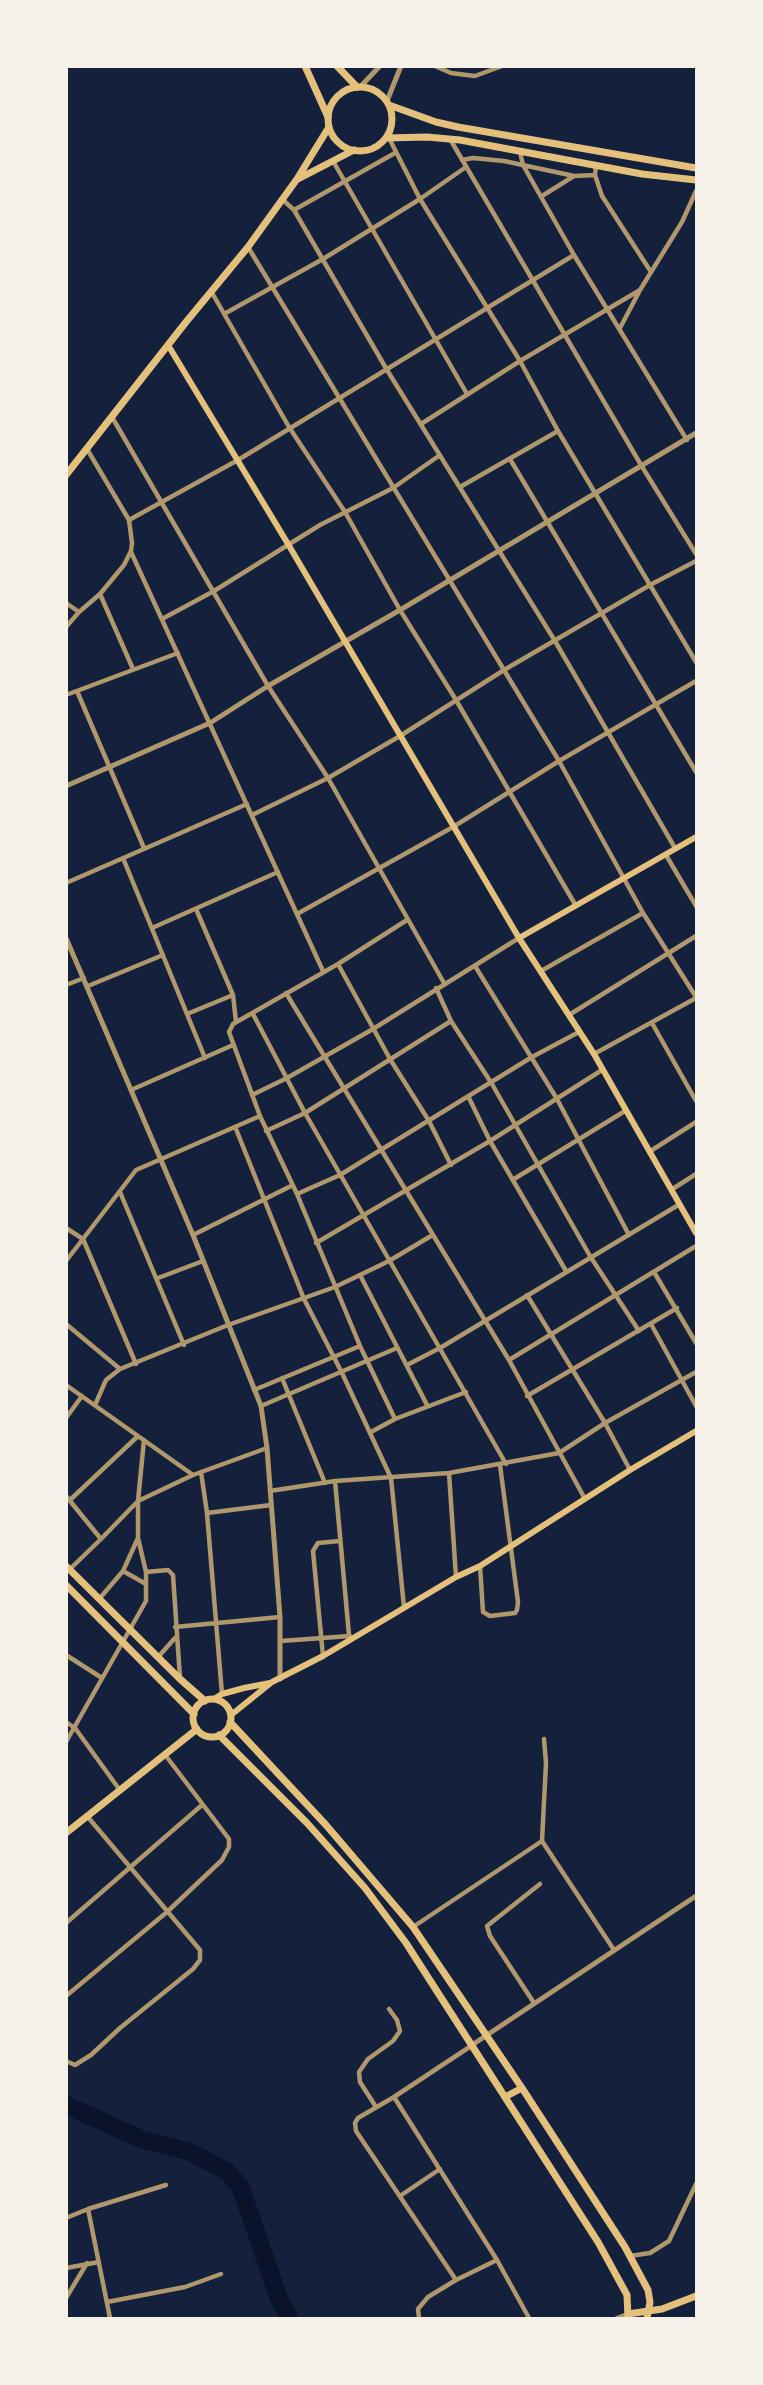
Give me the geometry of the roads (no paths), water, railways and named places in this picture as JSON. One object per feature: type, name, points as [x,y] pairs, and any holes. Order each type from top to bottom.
[{"type":"main road","points":[[305,66],[328,117],[329,127],[338,142],[354,150]]},
{"type":"main road","points":[[337,66],[358,87]]},
{"type":"main road","points":[[328,117],[334,100],[348,89],[358,87],[375,91],[388,103],[436,122],[696,168]]},
{"type":"main road","points":[[387,138],[392,122],[388,103]]},
{"type":"main road","points":[[66,475],[248,247],[297,179],[329,127]]},
{"type":"main road","points":[[297,179],[354,150],[372,148],[387,138],[449,139],[642,174],[696,180]]},
{"type":"main road","points":[[168,345],[519,938],[594,1054],[696,1233]]},
{"type":"main road","points":[[519,938],[696,837]]},
{"type":"main road","points":[[194,1714],[205,1700],[272,1682],[323,1656],[456,1577],[480,1566],[696,1431]]},
{"type":"main road","points":[[68,1568],[180,1679],[205,1700]]},
{"type":"main road","points":[[66,1586],[194,1714],[197,1729],[207,1736],[224,1732],[230,1719],[272,1682]]},
{"type":"main road","points":[[214,1699],[225,1705],[230,1719],[413,1927],[522,2088],[630,2256],[648,2290],[649,2315]]},
{"type":"main road","points":[[66,1833],[197,1729]]},
{"type":"main road","points":[[219,1735],[307,1823],[365,1888],[406,1943],[598,2242],[627,2295],[628,2316],[649,2315],[696,2296]]},
{"type":"main road","points":[[505,2097],[522,2088]]},
{"type":"street","points":[[358,87],[380,66]]},
{"type":"street","points":[[388,103],[401,66]]},
{"type":"street","points":[[435,66],[464,76],[482,74],[502,66]]},
{"type":"street","points":[[387,138],[420,199],[520,361],[558,431],[696,662]]},
{"type":"street","points":[[449,139],[696,554]]},
{"type":"street","points":[[520,151],[523,165],[574,255],[687,440]]},
{"type":"street","points":[[294,210],[396,153]]},
{"type":"street","points":[[462,160],[488,159],[574,176],[595,175]]},
{"type":"street","points":[[333,161],[467,394]]},
{"type":"street","points":[[596,165],[595,175],[602,195],[651,272]]},
{"type":"street","points":[[224,314],[323,259],[466,167]]},
{"type":"street","points":[[542,196],[574,176]]},
{"type":"street","points":[[620,329],[640,290],[682,222],[696,191]]},
{"type":"street","points":[[282,199],[294,210],[387,370],[555,641],[676,849]]},
{"type":"street","points":[[248,247],[559,761],[643,914],[696,998],[594,1054]]},
{"type":"street","points":[[129,520],[238,460],[574,255]]},
{"type":"street","points":[[211,290],[289,427],[345,512],[400,610],[456,699],[576,906]]},
{"type":"street","points":[[421,425],[520,361],[640,290]]},
{"type":"street","points":[[112,416],[268,685],[328,778],[444,983]]},
{"type":"street","points":[[460,487],[558,431]]},
{"type":"street","points":[[66,786],[210,723],[268,685],[696,435]]},
{"type":"street","points":[[66,627],[117,576],[131,551],[129,520],[86,448]]},
{"type":"street","points":[[162,619],[215,591],[288,544],[393,488],[440,456]]},
{"type":"street","points":[[510,459],[696,772]]},
{"type":"street","points":[[131,551],[323,971]]},
{"type":"street","points":[[252,815],[328,778],[602,612],[696,561]]},
{"type":"street","points":[[100,594],[133,670]]},
{"type":"street","points":[[66,603],[79,612]]},
{"type":"street","points":[[66,695],[178,653]]},
{"type":"street","points":[[297,914],[453,827],[696,681]]},
{"type":"street","points":[[77,691],[144,848]]},
{"type":"street","points":[[66,883],[247,804]]},
{"type":"street","points":[[666,855],[696,906]]},
{"type":"street","points":[[124,858],[205,1058]]},
{"type":"street","points":[[152,929],[278,872]]},
{"type":"street","points":[[196,909],[233,995],[236,1022]]},
{"type":"street","points":[[540,972],[643,914]]},
{"type":"street","points":[[395,1419],[360,1346],[296,1194],[266,1131],[229,1032],[236,1022],[338,964],[407,920]]},
{"type":"street","points":[[568,1015],[696,936]]},
{"type":"street","points":[[66,938],[193,1235],[261,1406],[267,1448],[280,1617],[280,1679]]},
{"type":"street","points":[[252,1095],[288,1078],[373,1029],[519,938]]},
{"type":"street","points":[[88,986],[163,955]]},
{"type":"street","points":[[338,964],[390,1059],[429,1121],[450,1165]]},
{"type":"street","points":[[475,966],[557,1099],[629,1236]]},
{"type":"street","points":[[66,985],[84,978]]},
{"type":"street","points":[[436,988],[452,1021],[492,1084],[590,1256],[639,1331]]},
{"type":"street","points":[[286,993],[407,1191],[431,1236],[509,1360],[585,1499]]},
{"type":"street","points":[[187,1014],[233,995]]},
{"type":"street","points":[[253,1014],[305,1113],[506,1464]]},
{"type":"street","points":[[266,1131],[305,1113],[452,1021]]},
{"type":"street","points":[[652,1023],[696,1101]]},
{"type":"street","points":[[296,1194],[340,1175],[579,1032]]},
{"type":"street","points":[[131,1090],[233,1045]]},
{"type":"street","points":[[316,1243],[490,1142],[602,1070]]},
{"type":"street","points":[[469,1098],[490,1142],[566,1271]]},
{"type":"street","points":[[514,1179],[625,1111]]},
{"type":"street","points":[[66,1261],[136,1170],[236,1129],[260,1116]]},
{"type":"street","points":[[649,1152],[696,1122]]},
{"type":"street","points":[[236,1129],[304,1298],[391,1478],[404,1607]]},
{"type":"street","points":[[671,1190],[696,1174]]},
{"type":"street","points":[[193,1235],[291,1186]]},
{"type":"street","points":[[120,1192],[184,1345]]},
{"type":"street","points":[[407,1365],[440,1348],[680,1204]]},
{"type":"street","points":[[66,1227],[83,1239],[136,1364]]},
{"type":"street","points":[[95,1405],[106,1381],[120,1369],[228,1325],[335,1287],[389,1261],[431,1236]]},
{"type":"street","points":[[509,1360],[696,1246]]},
{"type":"street","points":[[158,1278],[203,1261]]},
{"type":"street","points":[[654,1272],[696,1343]]},
{"type":"street","points":[[360,1275],[427,1405]]},
{"type":"street","points":[[527,1295],[605,1423],[630,1470]]},
{"type":"street","points":[[527,1396],[677,1308]]},
{"type":"street","points":[[651,1324],[696,1406]]},
{"type":"street","points":[[66,1325],[120,1369]]},
{"type":"street","points":[[254,1390],[360,1346]]},
{"type":"street","points":[[261,1406],[397,1348]]},
{"type":"street","points":[[270,1491],[335,1481],[449,1473],[559,1453],[605,1423],[696,1372]]},
{"type":"street","points":[[282,1378],[325,1483]]},
{"type":"street","points":[[66,1385],[193,1475]]},
{"type":"street","points":[[370,1432],[427,1405],[467,1392]]},
{"type":"street","points":[[66,1418],[82,1396]]},
{"type":"street","points":[[101,1539],[68,1498],[138,1436]]},
{"type":"street","points":[[66,1742],[144,1606],[147,1585],[138,1538],[138,1501],[144,1440]]},
{"type":"street","points":[[68,1568],[138,1501],[193,1475],[267,1448]]},
{"type":"street","points":[[480,1566],[483,1612],[490,1616],[515,1613],[518,1602],[500,1465]]},
{"type":"street","points":[[201,1472],[207,1513],[222,1694]]},
{"type":"street","points":[[449,1473],[456,1577]]},
{"type":"street","points":[[281,1641],[321,1637],[350,1638],[335,1481]]},
{"type":"street","points":[[207,1513],[271,1505]]},
{"type":"street","points":[[100,1598],[123,1571],[138,1538]]},
{"type":"street","points":[[323,1656],[313,1551],[318,1543],[340,1541]]},
{"type":"street","points":[[123,1571],[147,1585]]},
{"type":"street","points":[[146,1572],[172,1571],[180,1679]]},
{"type":"street","points":[[175,1627],[280,1617]]},
{"type":"street","points":[[159,1656],[176,1637]]},
{"type":"street","points":[[66,1655],[102,1678]]},
{"type":"street","points":[[66,1723],[75,1728],[119,1789]]},
{"type":"street","points":[[544,1740],[546,1763],[542,1841],[614,1950]]},
{"type":"street","points":[[66,1996],[167,1912],[222,1860],[229,1847],[229,1839],[166,1756]]},
{"type":"street","points":[[66,1923],[202,1805]]},
{"type":"street","points":[[66,2061],[75,2065],[91,2055],[201,1959],[200,1950],[86,1816]]},
{"type":"street","points":[[413,1927],[542,1841]]},
{"type":"street","points":[[534,2003],[490,1936],[487,1926],[540,1884]]},
{"type":"street","points":[[456,2280],[355,2126],[358,2118],[394,2097],[696,1896]]},
{"type":"street","points":[[376,2107],[360,2081],[359,2072],[368,2059],[393,2041],[400,2031],[397,2020],[389,2009]]},
{"type":"street","points":[[394,2097],[498,2260],[529,2319]]},
{"type":"street","points":[[400,2196],[440,2169]]},
{"type":"street","points":[[630,2256],[650,2253],[669,2241],[696,2184]]},
{"type":"street","points":[[66,2218],[166,2185]]},
{"type":"street","points":[[88,2209],[110,2319]]},
{"type":"street","points":[[419,2319],[421,2304],[456,2280],[498,2260]]},
{"type":"street","points":[[66,2268],[99,2262]]},
{"type":"street","points":[[66,2298],[87,2263]]},
{"type":"street","points":[[107,2302],[185,2287],[221,2274]]},
{"type":"street","points":[[617,2319],[628,2316]]},
{"type":"waterway","points":[[66,2105],[141,2139],[190,2152],[227,2171],[241,2188],[279,2299],[290,2318]]}]
